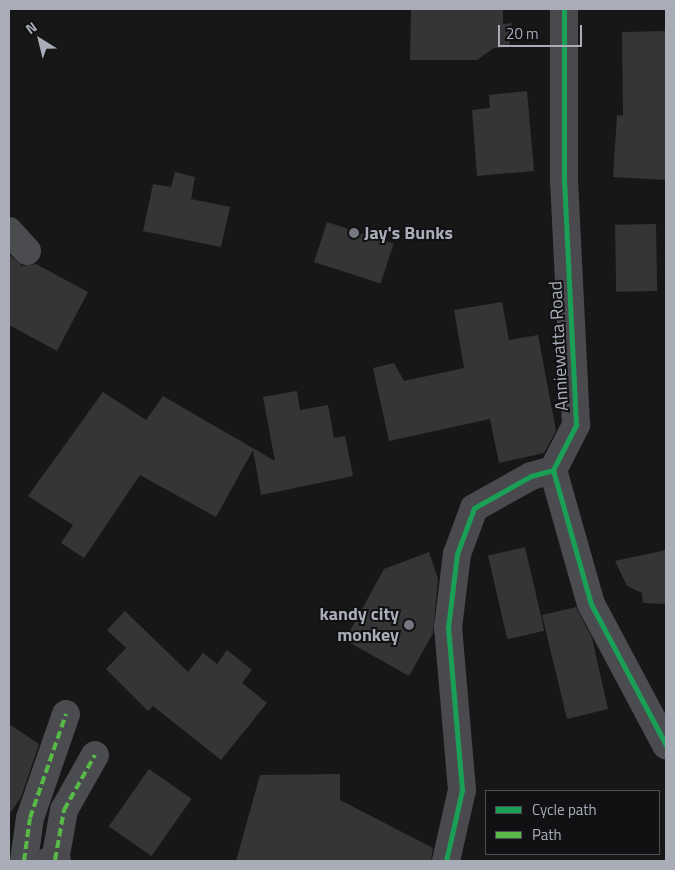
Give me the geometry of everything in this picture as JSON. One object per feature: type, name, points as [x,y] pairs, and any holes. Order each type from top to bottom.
[{"type":"street","name":"Anniewatta Road","points":[[553,470],[576,425],[564,177],[564,9]]},
{"type":"street","points":[[9,231],[27,251]]},
{"type":"street","points":[[446,861],[462,790],[448,628],[457,554],[474,508],[531,476],[553,470],[591,604],[666,745]]},
{"type":"street","points":[[24,861],[30,818],[66,714]]},
{"type":"street","points":[[53,861],[64,810],[95,755]]},
{"type":"building","points":[[411,9],[503,9],[503,24],[512,23],[509,47],[494,48],[477,60],[410,60]]},
{"type":"building","points":[[666,31],[666,180],[613,177],[617,115],[623,116],[622,32]]},
{"type":"building","points":[[527,91],[534,171],[477,176],[472,110],[490,108],[489,95]]},
{"type":"building","points":[[175,172],[195,177],[191,199],[230,207],[221,247],[143,231],[153,184],[171,187]]},
{"type":"building","points":[[327,222],[394,244],[381,284],[314,262]]},
{"type":"building","points":[[656,224],[657,291],[616,292],[615,225]]},
{"type":"building","points":[[9,254],[22,266],[36,264],[88,292],[57,351],[9,325]]},
{"type":"building","points":[[502,302],[509,340],[538,335],[556,431],[544,453],[499,463],[490,419],[389,441],[373,368],[394,363],[404,381],[464,368],[454,310]]},
{"type":"building","points":[[297,391],[300,410],[328,405],[334,438],[345,436],[353,476],[261,495],[253,450],[216,517],[140,475],[84,558],[61,543],[73,525],[28,496],[103,392],[146,420],[163,396],[275,461],[263,397]]},
{"type":"building","points":[[525,547],[544,631],[507,639],[488,556]]},
{"type":"building","points":[[666,550],[666,604],[643,603],[642,593],[627,586],[615,561]]},
{"type":"building","points":[[429,552],[438,579],[433,633],[409,676],[345,640],[384,569]]},
{"type":"building","points":[[576,607],[592,638],[608,709],[567,719],[542,615]]},
{"type":"building","points":[[125,611],[188,672],[203,653],[217,664],[227,650],[252,670],[242,683],[267,703],[221,760],[153,706],[148,711],[106,669],[126,648],[107,630]]},
{"type":"building","points":[[9,724],[39,744],[21,797],[9,815]]},
{"type":"building","points":[[149,769],[192,799],[151,856],[109,826]]},
{"type":"building","points":[[340,774],[340,800],[433,848],[431,861],[236,861],[260,775]]},
{"type":"marked path","points":[[24,861],[30,818],[66,714]]},
{"type":"marked path","points":[[55,860],[64,810],[95,755]]},
{"type":"cycle path","points":[[446,861],[462,790],[448,628],[457,554],[474,508],[531,476],[553,470],[576,425],[564,177],[564,9]]},
{"type":"cycle path","points":[[553,470],[591,604],[666,745]]},
{"type":"place","name":"Jay's Bunks","points":[[354,233]]},
{"type":"place","name":"kandy city monkey","points":[[409,625]]}]
